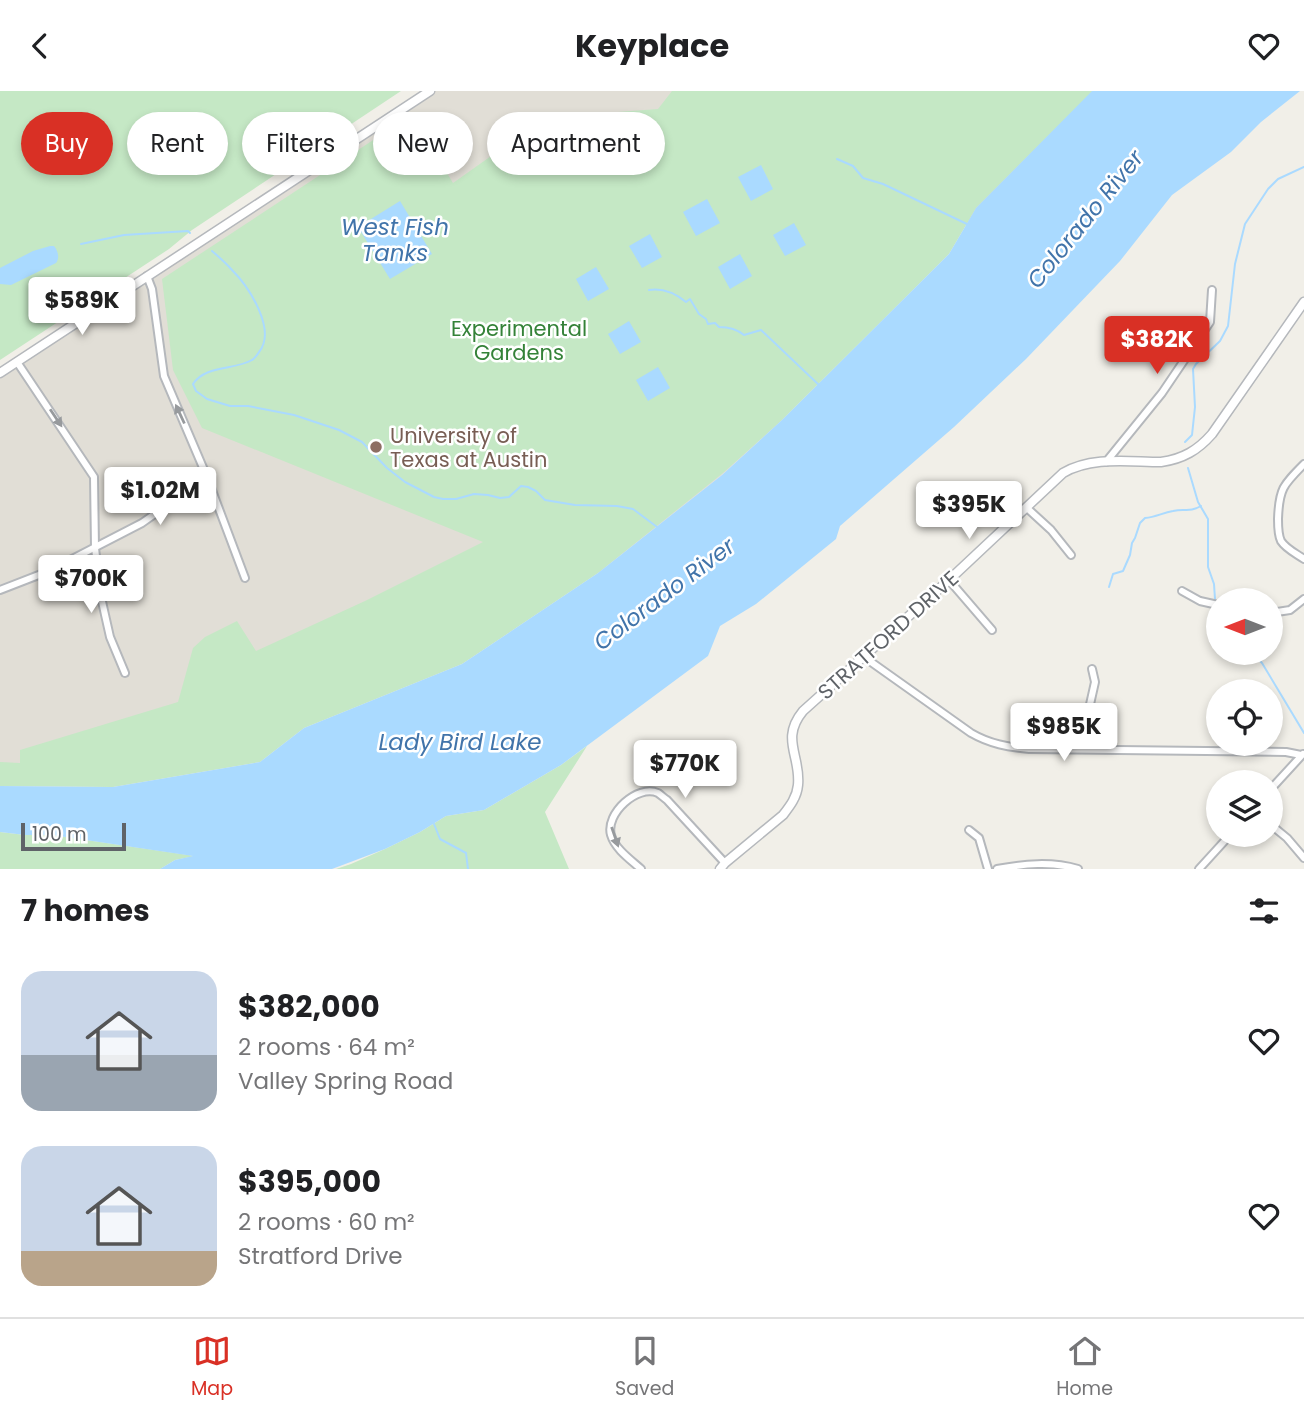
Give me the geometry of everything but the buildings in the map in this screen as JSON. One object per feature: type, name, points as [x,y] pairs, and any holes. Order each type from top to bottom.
[{"type":"street","points":[[0,373],[430,91]]},
{"type":"street","points":[[147,277],[153,291],[164,376],[207,477],[245,579]]},
{"type":"street","points":[[1106,462],[1162,393],[1210,322],[1212,290]]},
{"type":"street","name":"STRATFORD DRIVE","points":[[722,866],[775,822],[795,797],[798,785],[792,745],[794,725],[803,711],[1063,473],[1073,467],[1095,462],[1161,462],[1181,458],[1199,447],[1212,434],[1304,302]]},
{"type":"street","points":[[17,362],[94,477],[95,548],[101,597],[110,637],[125,673]]},
{"type":"street","points":[[1304,464],[1282,489],[1278,528],[1280,541],[1304,559]]},
{"type":"street","points":[[0,590],[49,571],[142,523],[207,477]]},
{"type":"street","points":[[1027,508],[1051,530],[1072,555]]},
{"type":"street","points":[[949,580],[992,630]]},
{"type":"street","points":[[1182,591],[1206,602]]},
{"type":"street","points":[[1283,611],[1290,610],[1304,599]]},
{"type":"street","points":[[864,657],[971,733],[986,741],[1009,747],[1303,754]]},
{"type":"street","points":[[1080,749],[1094,682],[1092,669]]},
{"type":"street","points":[[1283,776],[1303,754]]},
{"type":"street","points":[[641,869],[619,848],[611,835],[610,826],[615,814],[627,800],[647,792],[656,792],[667,800],[722,866]]},
{"type":"street","points":[[969,829],[979,838],[988,869]]},
{"type":"street","points":[[1283,835],[1304,858]]},
{"type":"street","points":[[1199,869],[1219,847]]},
{"type":"street","points":[[997,869],[1044,864],[1078,869]]},
{"type":"shaded area","name":"University of Texas at Austin","points":[[430,91],[1092,91],[782,420],[722,475],[598,573],[0,786],[0,373],[302,175],[359,175],[359,138],[373,128],[373,175],[473,175],[473,112],[398,112]]},
{"type":"green space","points":[[0,91],[401,91],[359,119],[359,112],[242,112],[242,175],[275,175],[192,230],[169,249],[0,360]]},
{"type":"green space","name":"University of Texas at Austin","points":[[672,91],[1093,91],[976,208],[949,254],[782,420],[723,473],[598,573],[462,664],[304,728],[260,762],[113,787],[0,786],[0,762],[20,763],[20,750],[178,702],[193,648],[205,637],[237,621],[256,651],[365,601],[483,542],[202,428],[173,370],[162,279],[320,175],[359,175],[359,149],[373,140],[373,175],[448,175],[453,183],[464,175],[473,175],[473,169],[487,159],[487,175],[665,175],[665,112],[618,112],[658,109]]},
{"type":"green space","points":[[587,746],[545,812],[569,869],[336,869],[385,849],[446,816],[484,810],[561,765]]},
{"type":"green space","points":[[0,832],[52,835],[195,856],[175,860],[160,869],[0,869]]},
{"type":"water","name":"Lady Bird Lake","points":[[1092,91],[1300,91],[1261,122],[1231,152],[1172,195],[1120,261],[1026,359],[954,427],[840,526],[836,539],[756,604],[720,626],[708,656],[561,765],[484,810],[446,816],[385,849],[332,869],[160,869],[175,860],[193,856],[52,835],[0,832],[0,786],[113,787],[260,762],[304,728],[462,664],[598,573],[722,475],[782,420],[949,254],[976,208]]},
{"type":"water","points":[[761,165],[773,189],[751,201],[738,177]]},
{"type":"water","points":[[707,199],[720,223],[696,236],[683,212]]},
{"type":"water","name":"West Fish Tanks","points":[[400,201],[432,254],[390,279],[358,227]]},
{"type":"water","points":[[794,223],[806,245],[785,256],[773,235]]},
{"type":"water","points":[[650,234],[662,257],[642,268],[629,246]]},
{"type":"water","points":[[54,246],[57,252],[56,263],[11,285],[0,284],[0,268],[33,251]]},
{"type":"water","points":[[740,254],[752,276],[730,289],[718,267]]},
{"type":"water","points":[[596,267],[609,289],[588,301],[576,279]]},
{"type":"water","points":[[629,321],[641,342],[620,354],[608,334]]},
{"type":"water","points":[[658,367],[670,388],[648,401],[636,380]]},
{"type":"waterway","points":[[837,159],[853,166],[863,178],[883,184],[969,225]]},
{"type":"waterway","points":[[1185,442],[1192,435],[1195,407],[1193,369],[1220,341],[1228,326],[1235,264],[1245,224],[1268,189],[1278,179],[1304,167]]},
{"type":"waterway","points":[[81,244],[124,235],[190,233]]},
{"type":"waterway","points":[[212,251],[230,267],[246,287],[259,309],[265,332],[264,343],[253,359],[198,378],[193,384],[196,391],[207,399],[230,406],[248,406],[294,415],[339,430],[362,442],[405,482],[434,497],[456,499],[474,494],[509,497],[521,486],[536,491],[545,500],[633,509],[657,527]]},
{"type":"waterway","points":[[649,290],[668,292],[686,302],[690,299],[708,324],[715,323],[719,327],[733,329],[744,335],[761,330],[820,386]]},
{"type":"waterway","points":[[1188,468],[1198,502],[1208,519],[1208,567],[1214,588]]},
{"type":"waterway","points":[[1109,587],[1113,574],[1123,571],[1140,523],[1145,518],[1201,506]]},
{"type":"waterway","points":[[1263,665],[1304,733]]},
{"type":"waterway","points":[[434,824],[440,839],[466,853],[468,869]]},
{"type":"place","name":"University of Texas at Austin","points":[[376,447]]},
{"type":"water label","name":"Colorado River","points":[[1085,219]]},
{"type":"water label","name":"Colorado River","points":[[664,594]]},
{"type":"park label","name":"Experimental Gardens","points":[[519,340]]}]
